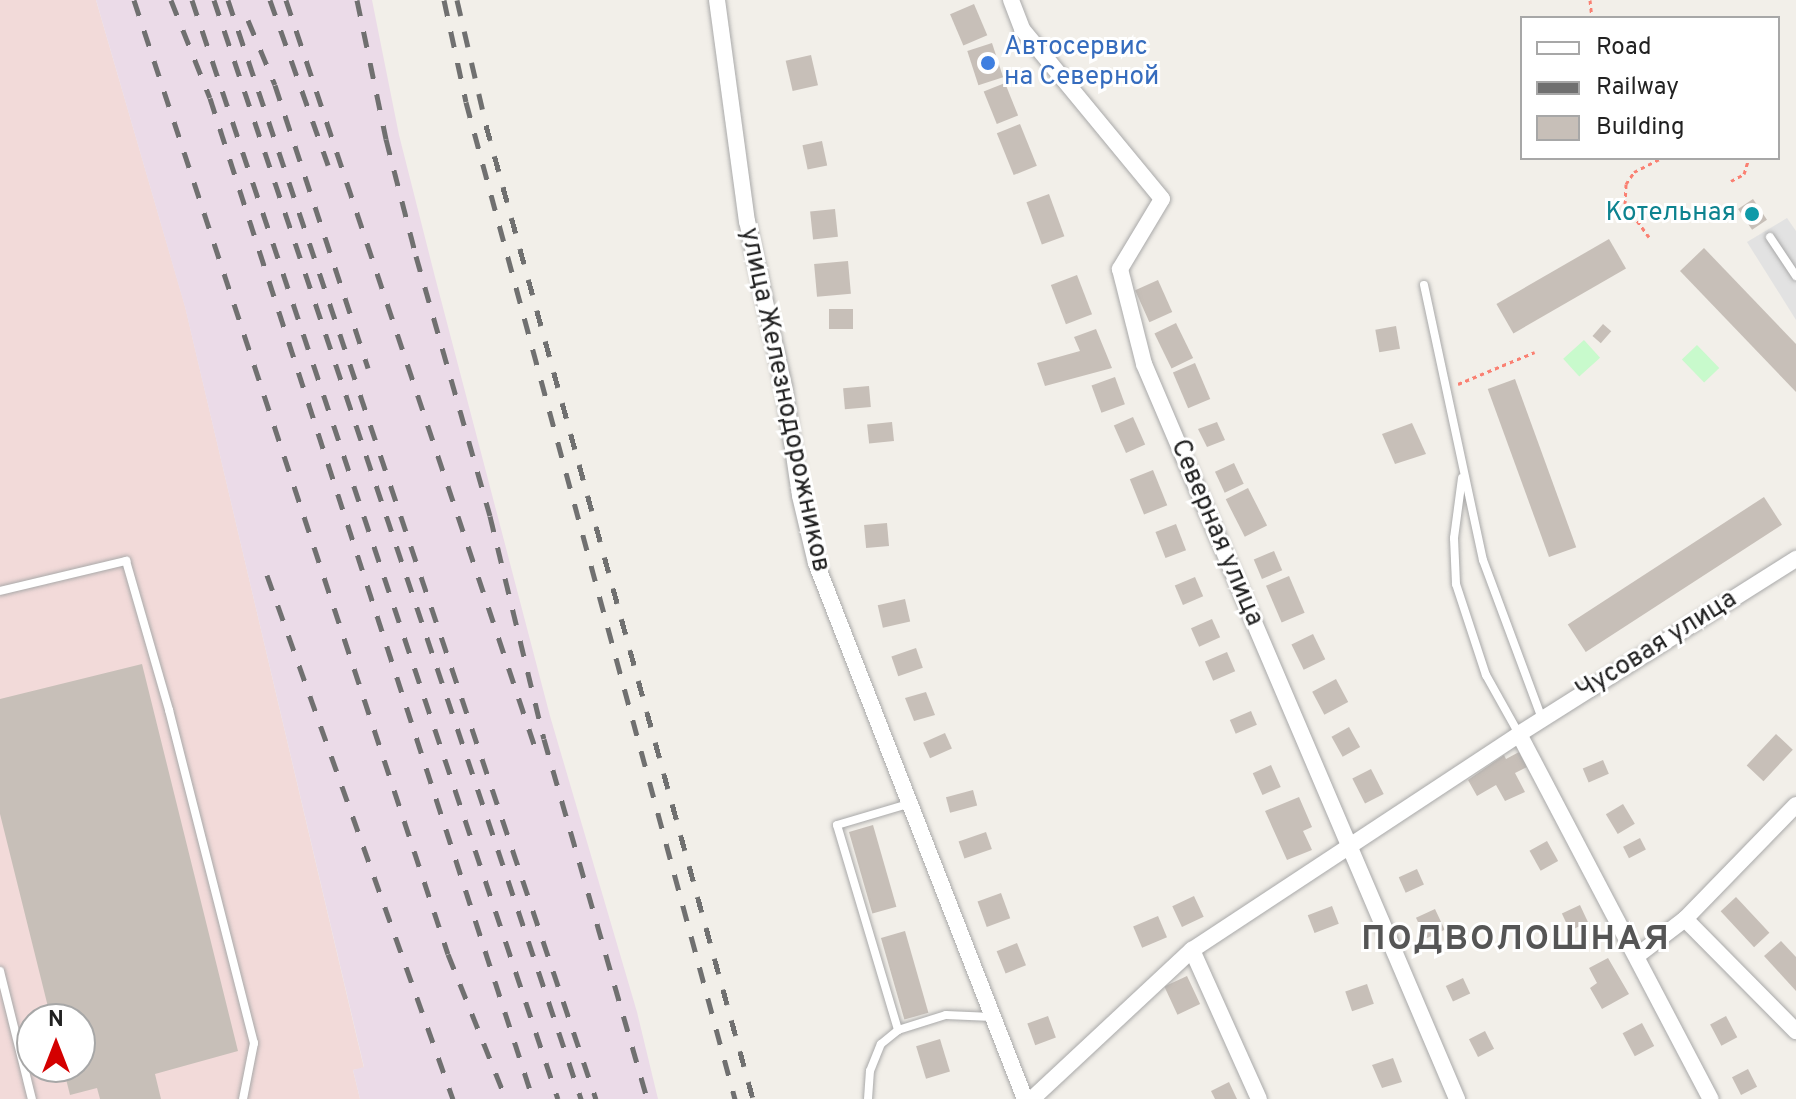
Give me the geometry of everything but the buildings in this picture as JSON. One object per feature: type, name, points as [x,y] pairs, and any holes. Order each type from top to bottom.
[{"type":"street","name":"улица Железнодорожников","points":[[717,0],[747,221],[790,416],[807,532],[822,586],[1025,1099]]},
{"type":"street","name":"Северная улица","points":[[1011,0],[1022,29],[1162,199],[1120,269],[1144,364],[1457,1099]]},
{"type":"street","name":"Чусовая улица","points":[[1032,1099],[1192,950],[1542,719],[1796,559]]},
{"type":"street","points":[[1519,734],[1638,955],[1711,1099]]},
{"type":"street","points":[[1638,955],[1685,919],[1796,805]]},
{"type":"street","points":[[1685,919],[1796,1031]]},
{"type":"street","points":[[1192,950],[1259,1099]]},
{"type":"lane","points":[[1770,237],[1796,276]]},
{"type":"lane","points":[[1424,285],[1483,560],[1542,719]]},
{"type":"lane","points":[[1463,473],[1454,538],[1456,584],[1486,675],[1519,734]]},
{"type":"lane","points":[[0,591],[126,561],[169,710],[254,1043],[243,1099]]},
{"type":"lane","points":[[898,1030],[837,825],[908,804]]},
{"type":"lane","points":[[0,971],[32,1099]]},
{"type":"lane","points":[[868,1099],[870,1071],[881,1044],[898,1030],[946,1015],[993,1017]]},
{"type":"path","points":[[1649,237],[1625,204],[1626,184],[1634,172],[1657,160]]},
{"type":"path","points":[[1731,181],[1744,174],[1748,160]]},
{"type":"path","points":[[1446,389],[1535,352]]},
{"type":"shaded area","points":[[0,0],[96,0],[185,306],[364,1068],[353,1070],[360,1099],[0,1099]]},
{"type":"shaded area","points":[[96,0],[372,0],[399,135],[435,277],[550,716],[637,1012],[658,1099],[360,1099],[353,1070],[364,1067],[185,307]]},
{"type":"shaded area","points":[[1787,218],[1796,231],[1796,320],[1747,242]]},
{"type":"green space","points":[[1584,340],[1600,358],[1579,377],[1563,359]]},
{"type":"green space","points":[[1697,345],[1719,368],[1704,383],[1682,360]]},
{"type":"railway","points":[[134,0],[448,954],[506,1099]]},
{"type":"railway","points":[[171,0],[210,98],[533,1099]]},
{"type":"railway","points":[[192,0],[558,1099]]},
{"type":"railway","points":[[214,0],[581,1099]]},
{"type":"railway","points":[[228,0],[596,1099]]},
{"type":"railway","points":[[270,0],[328,165]]},
{"type":"railway","points":[[286,0],[538,756]]},
{"type":"railway","points":[[357,0],[386,139],[416,256],[490,516],[544,739],[647,1099]]},
{"type":"railway","points":[[444,0],[466,102],[735,1099]]},
{"type":"railway","points":[[457,0],[486,125],[753,1099]]},
{"type":"railway","points":[[248,20],[275,85],[368,368]]},
{"type":"railway","points":[[267,575],[453,1099]]},
{"type":"place","name":"Автосервис на Северной","points":[[988,63]]},
{"type":"place","name":"Котельная","points":[[1752,214]]},
{"type":"district","name":"ПОДВОЛОШНАЯ","points":[[1516,941]]}]
